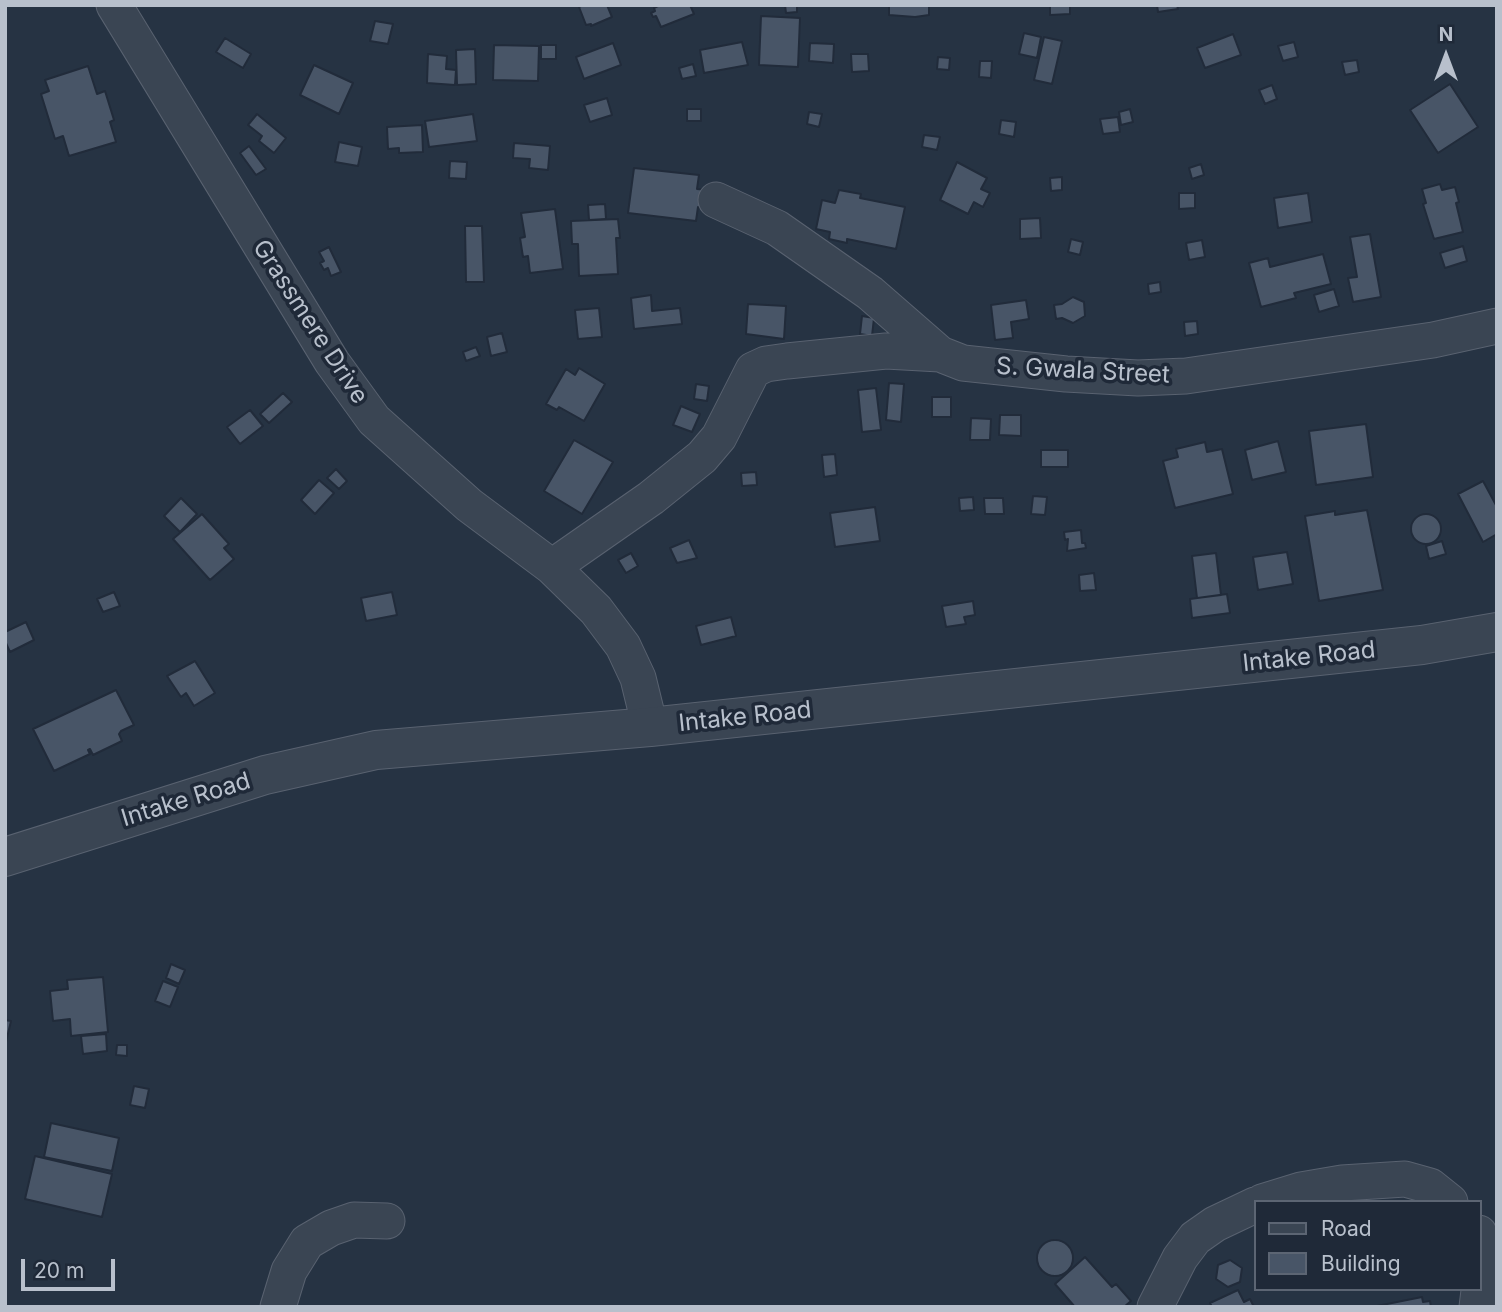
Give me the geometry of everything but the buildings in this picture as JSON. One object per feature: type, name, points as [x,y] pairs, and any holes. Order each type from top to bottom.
[{"type":"street","name":"Grassmere Drive","points":[[114,5],[332,362],[374,420],[469,505],[552,568],[596,610],[623,646],[638,678],[650,726]]},
{"type":"street","name":"S. Gwala Street","points":[[716,200],[776,228],[820,257],[870,293],[940,354],[963,363],[1066,374],[1138,378],[1186,376],[1433,340],[1497,326]]},
{"type":"street","points":[[552,568],[651,498],[702,457],[719,437],[753,370],[766,364],[787,361],[886,351],[940,354]]},
{"type":"street","name":"Intake Road","points":[[5,857],[265,775],[376,750],[650,726],[1422,645],[1497,632]]},
{"type":"street","points":[[1268,1200],[1301,1190],[1342,1183],[1405,1179],[1430,1186],[1448,1200]]},
{"type":"street","points":[[1155,1307],[1180,1258],[1195,1238],[1215,1224],[1254,1205]]},
{"type":"street","points":[[278,1307],[289,1271],[307,1242],[331,1228],[354,1220],[387,1221]]},
{"type":"street","points":[[1481,1240],[1484,1251],[1481,1275]]}]
